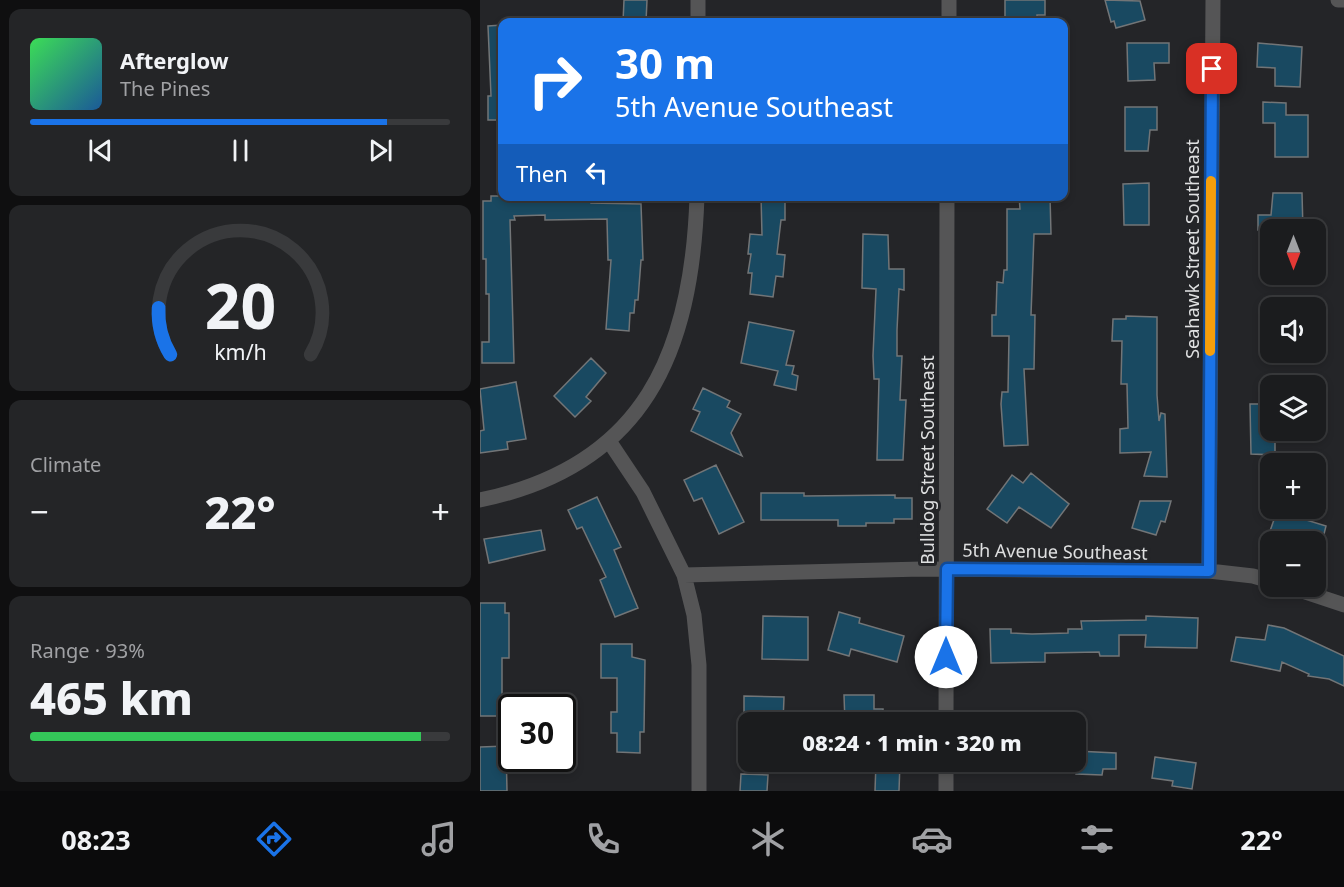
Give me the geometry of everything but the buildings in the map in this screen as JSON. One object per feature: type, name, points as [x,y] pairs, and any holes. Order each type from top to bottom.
[{"type":"street","points":[[698,0],[698,18]]},
{"type":"street","points":[[949,0],[949,18]]},
{"type":"street","name":"Seahawk Street Southeast","points":[[1209,571],[1213,0]]},
{"type":"street","points":[[1338,0],[1344,0]]},
{"type":"street","points":[[480,500],[537,485],[582,461],[609,441],[649,395],[668,358],[688,293],[695,246],[697,201]]},
{"type":"street","name":"Bulldog Street Southeast","points":[[946,712],[947,201]]},
{"type":"street","points":[[609,441],[643,492],[684,575],[694,615],[699,665],[699,791]]},
{"type":"street","name":"5th Avenue Southeast","points":[[684,575],[947,569],[1209,571],[1260,578]]},
{"type":"street","points":[[1320,597],[1344,605]]},
{"type":"street","points":[[946,772],[946,791]]},
{"type":"slow traffic","points":[[1210,351],[1211,181]]},
{"type":"route","points":[[946,657],[947,569],[1074,572],[1209,571],[1212,69]]}]
